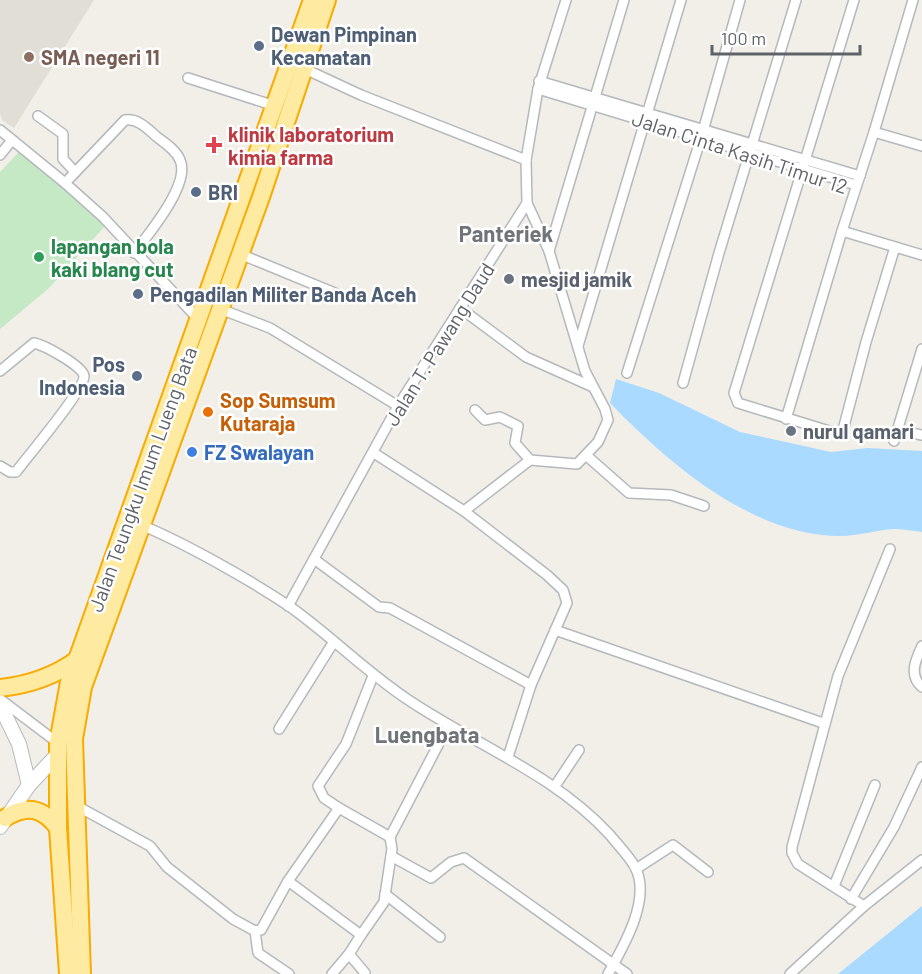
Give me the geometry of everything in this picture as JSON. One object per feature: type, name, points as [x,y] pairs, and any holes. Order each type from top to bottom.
[{"type":"highway","name":"Jalan Teungku Imum Lueng Bata","points":[[82,974],[74,739],[83,687],[141,525],[151,478],[199,320],[312,0]]},
{"type":"highway","name":"Jalan Teungku Imum Lueng Bata","points":[[68,974],[58,828],[58,749],[69,682],[220,309],[327,0]]},
{"type":"highway","points":[[0,688],[39,680],[62,671],[78,658]]},
{"type":"highway","points":[[3,823],[26,810],[41,811],[49,816],[58,828]]},
{"type":"main road","points":[[0,705],[19,744],[29,785]]},
{"type":"main road","points":[[3,823],[29,785],[58,749]]},
{"type":"street","points":[[475,410],[485,420],[502,417],[518,426],[515,443],[530,460],[573,465],[587,456],[606,430],[609,420],[585,371],[553,273],[549,251],[527,203],[526,160],[538,85],[566,0]]},
{"type":"street","points":[[549,251],[624,0]]},
{"type":"street","points":[[578,346],[681,0]]},
{"type":"street","points":[[627,373],[702,133],[740,0]]},
{"type":"street","points":[[682,383],[796,0]]},
{"type":"street","points":[[854,0],[804,170],[734,393],[736,400],[742,405],[834,434],[843,430],[866,342],[895,247]]},
{"type":"street","points":[[856,185],[861,176],[913,0]]},
{"type":"street","points":[[305,69],[361,95],[526,160]]},
{"type":"street","points":[[188,78],[274,106]]},
{"type":"street","points":[[538,85],[595,96],[647,111],[702,133],[753,144],[861,176]]},
{"type":"street","name":"Jalan Cinta Kasih Timur 12","points":[[538,85],[593,106],[644,122],[702,133],[749,153],[856,185],[786,419]]},
{"type":"street","points":[[38,116],[63,135],[62,156],[75,172]]},
{"type":"street","points":[[65,183],[125,120],[135,120],[176,153],[180,159],[182,172],[170,202],[134,253]]},
{"type":"street","points":[[0,130],[103,217],[134,253],[199,320]]},
{"type":"street","points":[[874,132],[922,146]]},
{"type":"street","points":[[0,155],[12,141]]},
{"type":"street","name":"Jalan T. Pawang Daud","points":[[288,606],[398,406],[527,203]]},
{"type":"street","points":[[842,231],[922,255]]},
{"type":"street","points":[[240,254],[347,298]]},
{"type":"street","points":[[460,308],[526,357],[593,387]]},
{"type":"street","points":[[220,309],[270,328],[398,406]]},
{"type":"street","points":[[0,371],[34,343],[80,367],[84,376],[67,407],[16,472],[9,472],[0,466]]},
{"type":"street","points":[[894,441],[922,349]]},
{"type":"street","points":[[897,430],[922,435]]},
{"type":"street","points":[[374,453],[464,512],[563,590],[567,603],[531,685],[508,757]]},
{"type":"street","points":[[587,456],[629,493],[671,495],[704,506]]},
{"type":"street","points":[[464,512],[530,460]]},
{"type":"street","points":[[141,525],[217,564],[288,606],[374,676],[448,726],[508,757],[555,786],[596,821],[636,869],[638,902],[632,930],[610,970]]},
{"type":"street","points":[[864,906],[798,864],[792,853],[823,723],[838,676],[890,549]]},
{"type":"street","points":[[314,559],[380,607],[390,608],[531,685]]},
{"type":"street","points":[[555,630],[823,723]]},
{"type":"street","points":[[279,729],[333,642]]},
{"type":"street","points":[[922,646],[915,661],[914,671],[922,687]]},
{"type":"street","points":[[374,676],[346,744],[318,786],[324,798],[390,837]]},
{"type":"street","points":[[0,699],[58,749]]},
{"type":"street","points":[[332,974],[381,910],[392,856],[390,837],[448,726]]},
{"type":"street","points":[[555,786],[579,750]]},
{"type":"street","points":[[851,898],[894,827],[922,767]]},
{"type":"street","points":[[834,886],[874,785]]},
{"type":"street","points":[[76,806],[150,846],[167,867],[233,919],[255,931],[261,930],[288,881],[339,808]]},
{"type":"street","points":[[636,869],[673,845],[708,872]]},
{"type":"street","points":[[392,856],[432,878],[451,862],[464,858],[610,970],[627,974]]},
{"type":"street","points":[[790,974],[864,906],[922,860]]},
{"type":"street","points":[[288,881],[361,935]]},
{"type":"street","points":[[385,894],[440,937]]},
{"type":"street","points":[[255,931],[258,953],[289,974]]},
{"type":"street","points":[[349,954],[365,973]]},
{"type":"shaded area","name":"SMA negeri 11","points":[[0,0],[94,0],[14,128],[2,120],[0,114]]},
{"type":"green space","name":"lapangan bola kaki blang cut","points":[[22,149],[106,225],[48,289],[0,329],[0,172]]},
{"type":"water","points":[[616,379],[659,393],[740,432],[831,452],[868,448],[922,451],[922,532],[894,529],[840,536],[807,533],[775,524],[744,509],[713,492],[685,471],[658,449],[610,403]]},
{"type":"water","points":[[922,906],[922,974],[838,974]]},
{"type":"place","name":"Dewan Pimpinan Kecamatan","points":[[259,46]]},
{"type":"place","name":"SMA negeri 11","points":[[29,57]]},
{"type":"place","name":"klinik laboratorium kimia farma","points":[[214,145]]},
{"type":"place","name":"BRI","points":[[196,192]]},
{"type":"place","name":"lapangan bola kaki blang cut","points":[[39,257]]},
{"type":"place","name":"mesjid jamik","points":[[509,279]]},
{"type":"place","name":"Pengadilan Militer Banda Aceh","points":[[138,294]]},
{"type":"place","name":"Pos Indonesia","points":[[137,376]]},
{"type":"place","name":"Sop Sumsum Kutaraja","points":[[208,412]]},
{"type":"place","name":"nurul qamari","points":[[791,431]]},
{"type":"place","name":"FZ Swalayan","points":[[192,452]]},
{"type":"district","name":"Panteriek","points":[[506,233]]},
{"type":"district","name":"Luengbata","points":[[427,734]]}]
